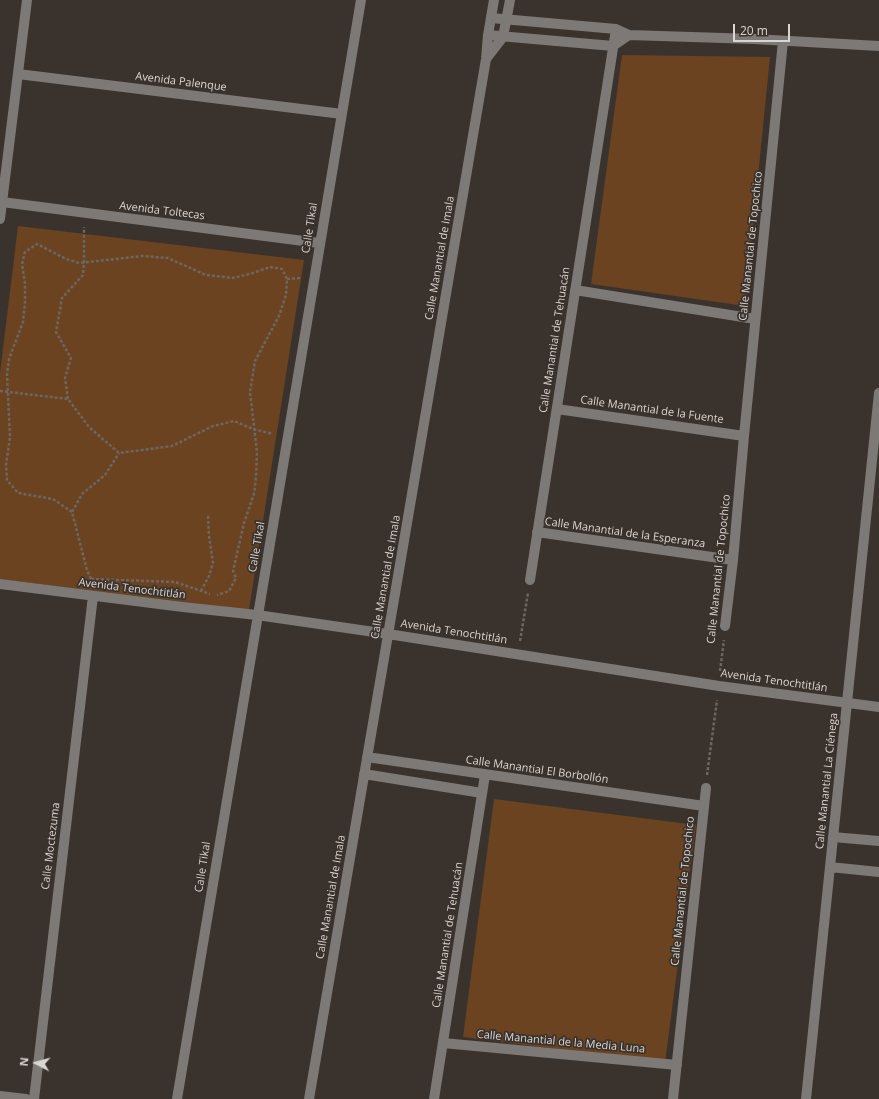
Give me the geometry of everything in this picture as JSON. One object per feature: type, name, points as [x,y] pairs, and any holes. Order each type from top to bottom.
[{"type":"street","points":[[0,220],[28,0]]},
{"type":"street","name":"Calle Tikal","points":[[176,1099],[361,0]]},
{"type":"street","name":"Calle Manantial de Imala","points":[[309,1099],[486,60],[488,35],[494,0]]},
{"type":"street","name":"Calle Manantial de Imala","points":[[486,60],[503,37],[510,0]]},
{"type":"street","points":[[491,18],[616,29],[628,35],[879,46]]},
{"type":"street","name":"Calle Manantial de Tehuacán","points":[[530,580],[616,29]]},
{"type":"street","points":[[488,35],[613,46],[628,35]]},
{"type":"street","name":"Calle Manantial de Topochico","points":[[725,626],[733,560],[755,319],[783,41]]},
{"type":"street","name":"Avenida Palenque","points":[[18,74],[342,114]]},
{"type":"street","name":"Avenida Toltecas","points":[[2,202],[319,243]]},
{"type":"street","points":[[575,290],[755,319]]},
{"type":"street","name":"Calle Manantial La Ciénega","points":[[806,1099],[879,393]]},
{"type":"street","name":"Calle Manantial de la Fuente","points":[[557,409],[744,436]]},
{"type":"street","name":"Calle Manantial de la Esperanza","points":[[537,532],[733,560]]},
{"type":"street","name":"Avenida Tenochtitlán","points":[[0,584],[257,615],[719,686],[879,706]]},
{"type":"street","name":"Calle Moctezuma","points":[[34,1099],[93,596]]},
{"type":"street","name":"Calle Manantial El Borbollón","points":[[367,757],[704,806]]},
{"type":"street","points":[[364,774],[482,793]]},
{"type":"street","name":"Calle Manantial de Tehuacán","points":[[434,1099],[485,775]]},
{"type":"street","name":"Calle Manantial de Topochico","points":[[674,1099],[706,788]]},
{"type":"street","points":[[833,837],[879,841]]},
{"type":"street","points":[[830,867],[879,872]]},
{"type":"street","name":"Calle Manantial de la Media Luna","points":[[443,1043],[677,1065]]},
{"type":"street","points":[[0,1096],[26,1099]]},
{"type":"path","points":[[83,212],[84,262],[82,275],[62,298],[56,332],[71,358],[65,378],[68,399],[89,427],[119,453],[172,446],[214,426],[234,421],[253,429],[287,437]]},
{"type":"path","points":[[91,579],[175,582],[215,596],[229,591],[236,578],[233,571],[244,523],[254,494],[257,452],[253,429],[250,392],[255,361],[279,316],[286,295],[287,279],[282,269],[270,267],[233,278],[206,275],[168,258],[143,256],[79,262],[66,258],[37,244],[25,252],[22,264],[25,283],[25,302],[22,322],[9,360],[6,374],[10,437],[6,465],[7,480],[18,493],[53,499],[72,512],[87,570],[91,579],[93,596]]},
{"type":"path","points":[[0,392],[68,399]]},
{"type":"path","points":[[72,512],[82,494],[105,475],[119,453]]},
{"type":"path","points":[[183,607],[201,590],[209,576],[212,563],[208,514]]},
{"type":"path","points":[[518,655],[530,580]]},
{"type":"path","name":"Calle Manantial de Topochico","points":[[706,788],[725,626]]},
{"type":"shaded area","points":[[622,55],[770,57],[745,306],[591,284]]},
{"type":"shaded area","points":[[18,226],[304,260],[249,610],[0,579],[0,373]]},
{"type":"shaded area","points":[[494,799],[696,825],[665,1063],[463,1037]]}]
